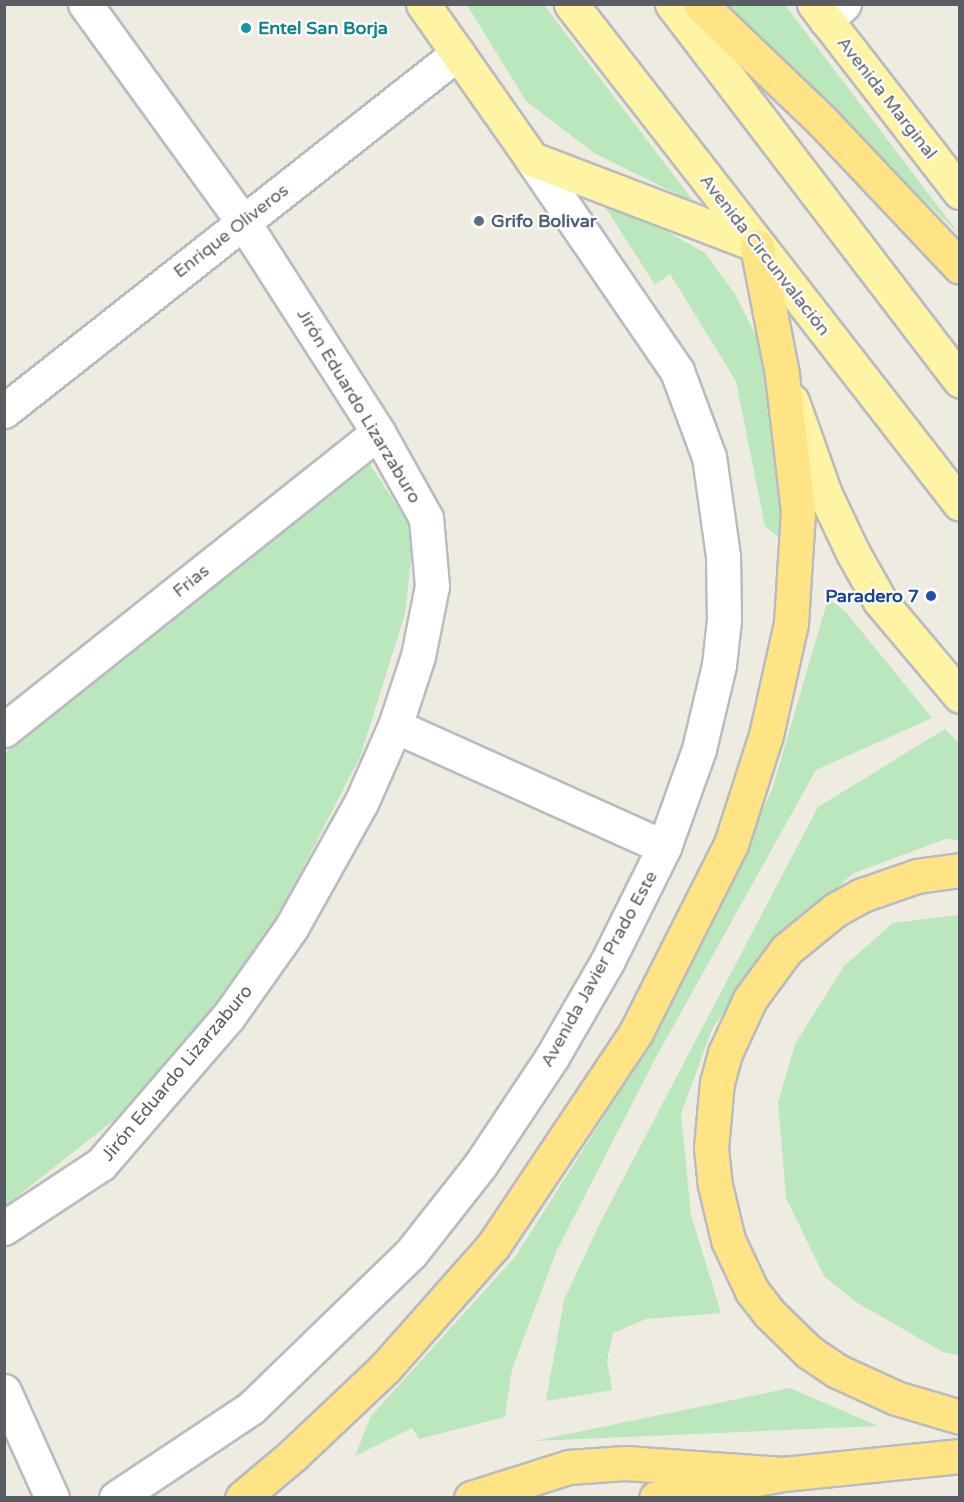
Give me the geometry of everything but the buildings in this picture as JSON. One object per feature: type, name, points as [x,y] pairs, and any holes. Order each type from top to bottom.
[{"type":"highway","points":[[700,4],[823,122],[960,267]]},
{"type":"highway","points":[[242,1497],[293,1455],[385,1368],[493,1246],[636,1032],[731,844],[766,735],[791,623],[798,511],[782,374],[757,246]]},
{"type":"highway","points":[[960,870],[917,876],[862,895],[835,910],[786,950],[750,999],[725,1053],[713,1112],[711,1148],[715,1185],[728,1240],[752,1291],[769,1313],[809,1352],[837,1371],[896,1398],[960,1417]]},
{"type":"highway","points":[[656,1497],[783,1474],[960,1456]]},
{"type":"highway","points":[[471,1497],[558,1470],[614,1464],[783,1474]]},
{"type":"main road","points":[[423,4],[532,159],[757,246]]},
{"type":"main road","name":"Avenida Circunvalación","points":[[571,4],[960,504]]},
{"type":"main road","points":[[672,4],[960,381]]},
{"type":"main road","name":"Avenida Marginal","points":[[828,10],[960,192]]},
{"type":"main road","points":[[782,374],[825,494],[853,553],[880,601],[960,696]]},
{"type":"street","name":"Jirón Eduardo Lizarzaburo","points":[[4,1228],[100,1164],[228,1017],[291,928],[361,803],[395,726],[418,656],[432,586],[426,518],[378,432],[243,222],[85,4]]},
{"type":"street","name":"Enrique Oliveros","points":[[4,411],[458,53]]},
{"type":"street","name":"Avenida Javier Prado Este","points":[[116,1497],[251,1408],[411,1253],[481,1164],[552,1057],[607,962],[664,847],[699,749],[719,666],[724,621],[723,556],[709,457],[677,371],[532,159]]},
{"type":"street","name":"Frias","points":[[4,730],[378,432]]},
{"type":"street","points":[[395,726],[664,847]]},
{"type":"street","points":[[4,1391],[52,1497]]},
{"type":"green space","points":[[467,5],[544,5],[695,203],[594,153],[526,101]]},
{"type":"green space","points":[[725,5],[785,5],[959,234],[729,10]]},
{"type":"green space","points":[[595,191],[705,253],[735,294],[756,336],[765,371],[778,461],[783,541],[765,526],[736,381],[670,274],[655,285]]},
{"type":"green space","points":[[369,463],[414,532],[405,614],[360,757],[255,961],[119,1116],[5,1206],[5,753],[298,516]]},
{"type":"green space","points":[[828,599],[845,611],[932,718],[816,770],[655,1059],[557,1250],[512,1369],[505,1417],[419,1439],[412,1428],[355,1456],[371,1416],[515,1257],[643,1055],[772,790]]},
{"type":"green space","points":[[945,729],[959,743],[959,840],[945,839],[852,874],[758,963],[712,1029],[681,1114],[691,1215],[721,1313],[646,1319],[613,1333],[607,1361],[612,1390],[546,1401],[564,1300],[600,1223],[818,807]]},
{"type":"green space","points":[[960,915],[959,1355],[943,1352],[856,1302],[824,1276],[786,1198],[778,1103],[795,1044],[844,966],[893,923]]},
{"type":"green space","points":[[790,1388],[878,1426],[534,1441]]},
{"type":"place","name":"Entel San Borja","points":[[246,28]]},
{"type":"place","name":"Grifo Bolivar","points":[[479,221]]},
{"type":"place","name":"Paradero 7","points":[[931,596]]}]
